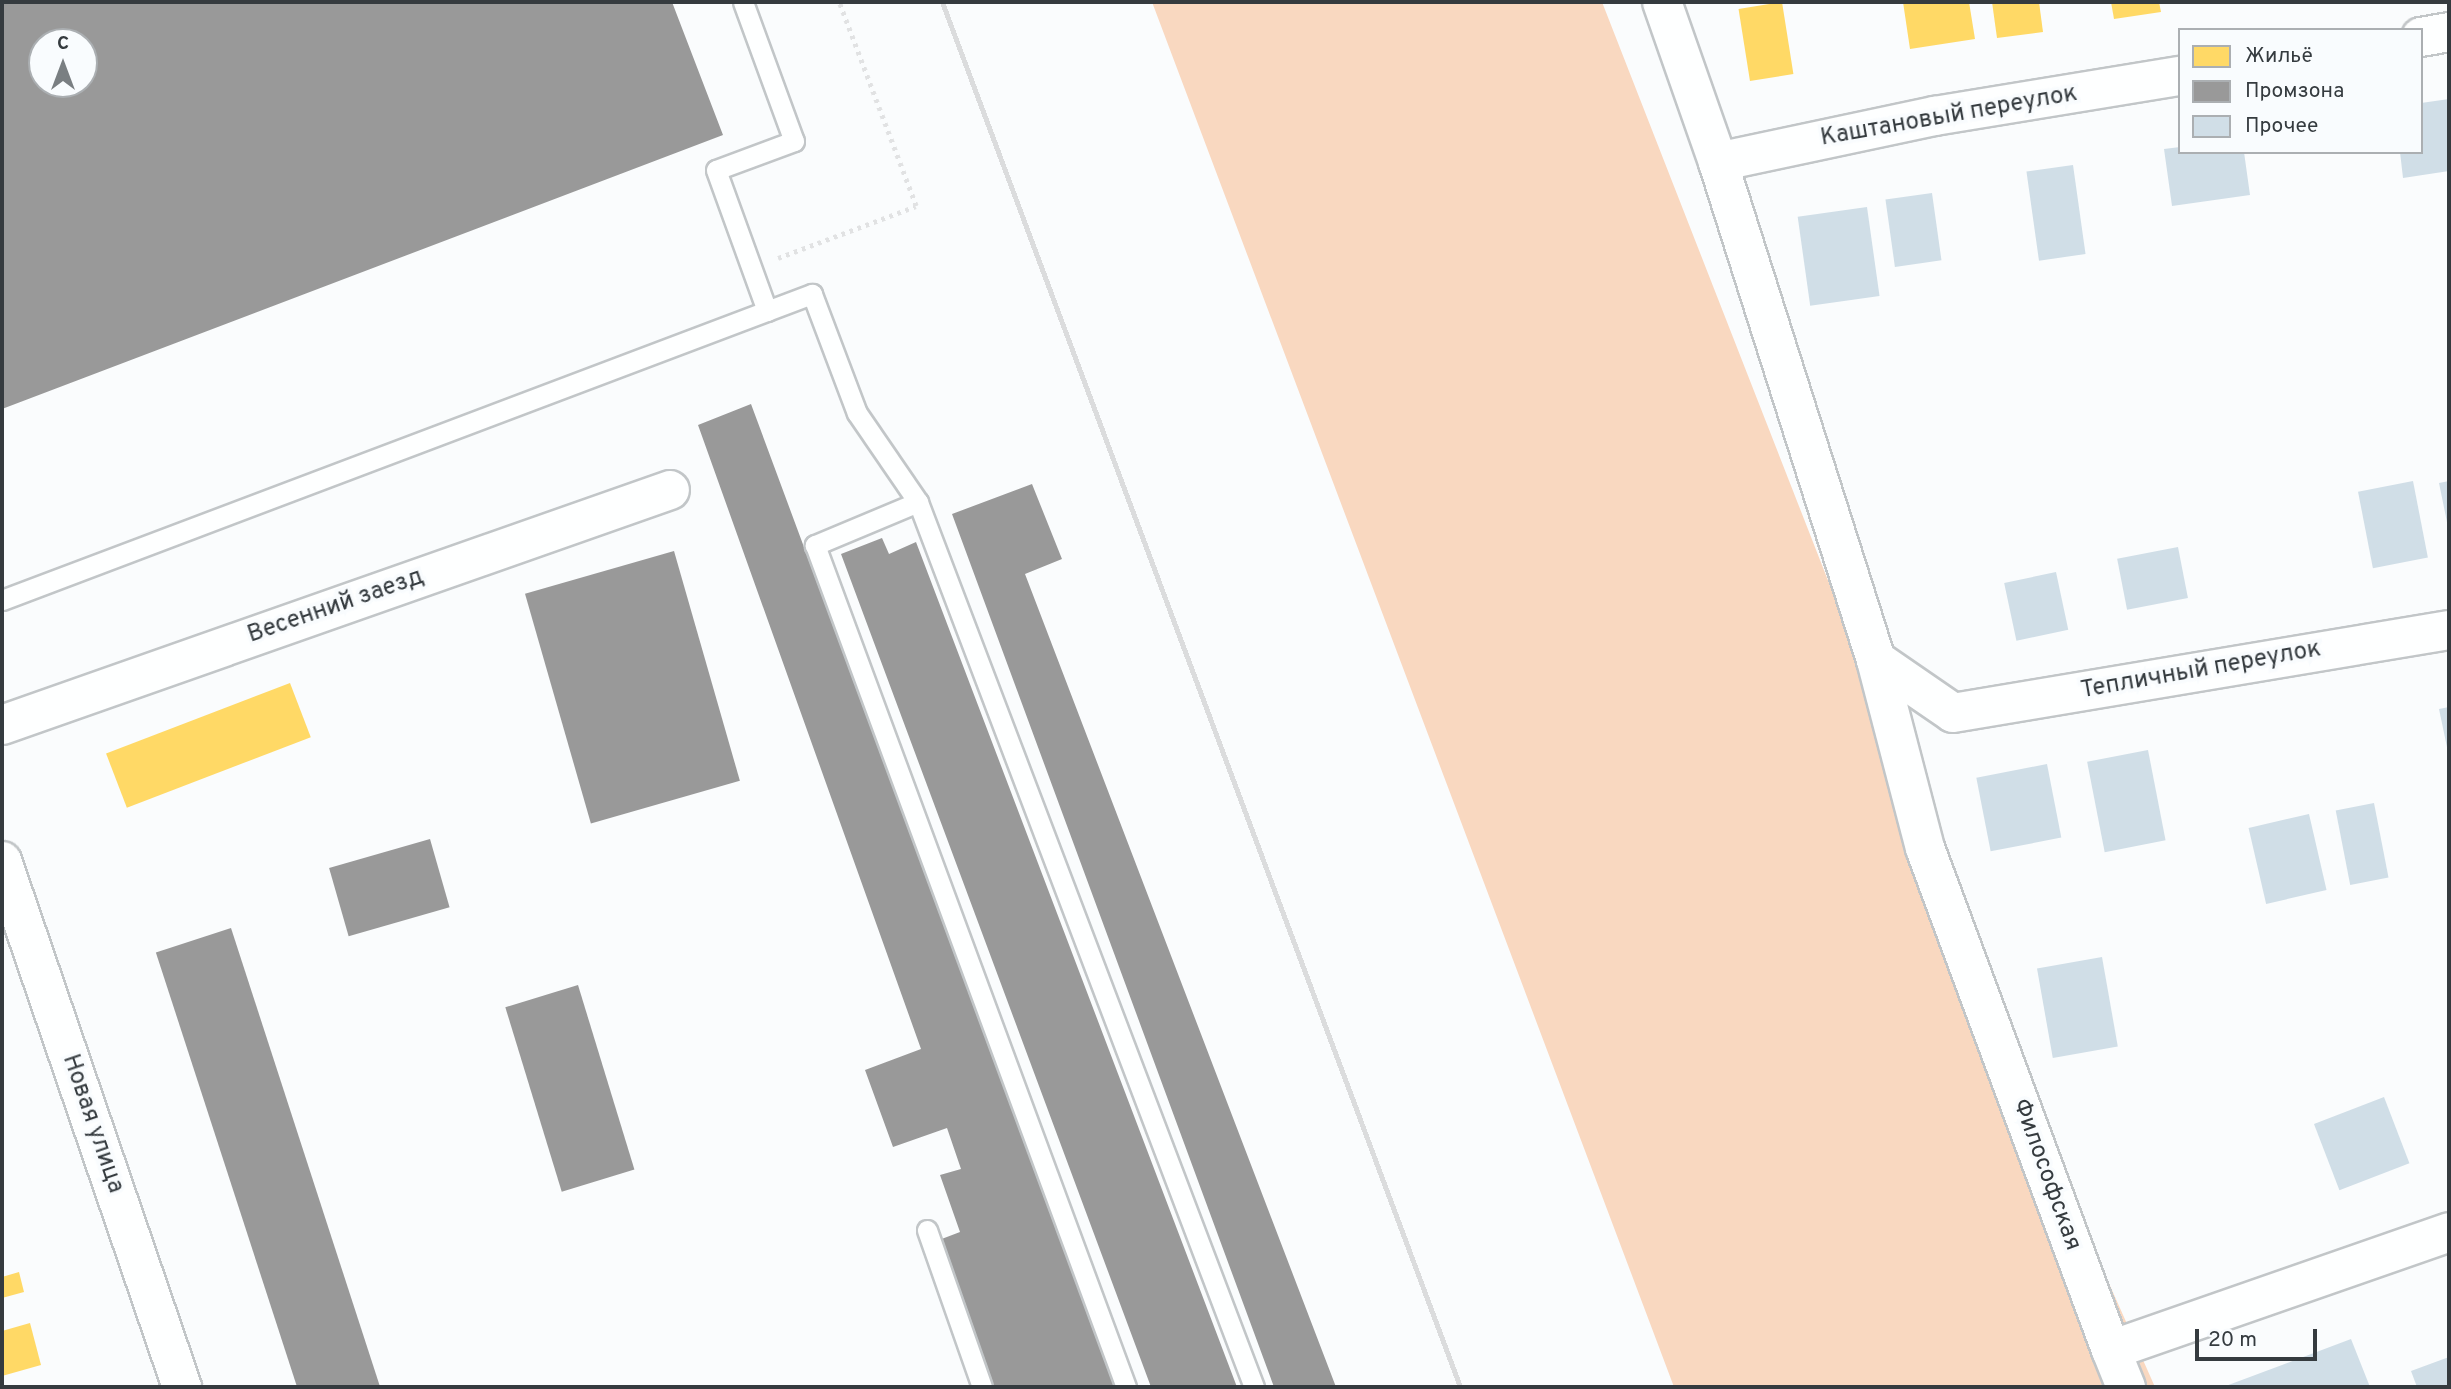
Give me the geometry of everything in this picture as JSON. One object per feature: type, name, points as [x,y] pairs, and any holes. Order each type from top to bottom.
[{"type":"street","name":"Философская","points":[[1662,2],[1718,162],[1876,660],[1925,848],[2126,1387]]},
{"type":"street","points":[[2423,37],[2449,32]]},
{"type":"street","name":"Каштановый переулок","points":[[1718,162],[1935,116],[2178,76]]},
{"type":"street","name":"Весенний заезд","points":[[2,725],[670,490]]},
{"type":"street","name":"Тепличный переулок","points":[[1876,660],[1953,713],[2449,630]]},
{"type":"street","name":"Новая улица","points":[[2,861],[182,1387]]},
{"type":"street","points":[[2111,1350],[2449,1232]]},
{"type":"lane","points":[[743,2],[794,141],[716,170],[767,311]]},
{"type":"lane","points":[[2,600],[812,295],[857,413],[918,502],[1254,1387]]},
{"type":"lane","points":[[918,502],[816,545],[1126,1387]]},
{"type":"lane","points":[[927,1230],[982,1387]]},
{"type":"path","points":[[752,268],[916,206],[839,2]]},
{"type":"shaded area","points":[[1152,2],[1602,2],[2056,1164],[2155,1387],[1674,1387]]},
{"type":"building: Жильё","points":[[1782,2],[1793,74],[1750,81],[1739,9]]},
{"type":"building: Жильё","points":[[1903,2],[1969,2],[1975,39],[1910,49]]},
{"type":"building: Жильё","points":[[1992,2],[2039,2],[2043,32],[1997,38]]},
{"type":"building: Жильё","points":[[2111,2],[2159,2],[2161,12],[2114,19]]},
{"type":"building: Жильё","points":[[290,683],[311,737],[127,808],[106,754]]},
{"type":"building: Жильё","points":[[19,1272],[24,1292],[2,1298],[2,1277]]},
{"type":"building: Жильё","points":[[30,1323],[41,1365],[2,1376],[2,1331]]},
{"type":"building: Промзона","points":[[2,2],[672,2],[723,135],[2,409]]},
{"type":"building: Промзона","points":[[751,404],[1115,1387],[993,1387],[939,1240],[960,1232],[940,1175],[961,1169],[947,1128],[893,1147],[865,1070],[921,1049],[698,425]]},
{"type":"building: Промзона","points":[[1032,484],[1062,559],[1025,574],[1336,1387],[1274,1387],[952,514]]},
{"type":"building: Промзона","points":[[882,538],[889,554],[916,542],[1237,1387],[1151,1387],[841,554]]},
{"type":"building: Промзона","points":[[674,551],[740,781],[591,823],[525,594]]},
{"type":"building: Промзона","points":[[430,839],[450,907],[349,936],[329,868]]},
{"type":"building: Промзона","points":[[231,928],[380,1385],[297,1387],[156,952]]},
{"type":"building: Промзона","points":[[578,985],[634,1170],[562,1192],[505,1007]]},
{"type":"building: Прочее","points":[[2449,99],[2449,171],[2403,178],[2400,154],[2423,154],[2423,103]]},
{"type":"building: Прочее","points":[[2178,147],[2178,154],[2244,154],[2250,195],[2172,206],[2164,149]]},
{"type":"building: Прочее","points":[[2073,165],[2086,254],[2039,261],[2026,172]]},
{"type":"building: Прочее","points":[[1932,193],[1941,260],[1895,267],[1885,200]]},
{"type":"building: Прочее","points":[[1867,207],[1880,296],[1810,306],[1798,217]]},
{"type":"building: Прочее","points":[[2413,481],[2428,558],[2373,568],[2358,492]]},
{"type":"building: Прочее","points":[[2449,481],[2449,527],[2448,527],[2439,483]]},
{"type":"building: Прочее","points":[[2178,547],[2188,598],[2127,610],[2117,559]]},
{"type":"building: Прочее","points":[[2056,572],[2068,630],[2016,641],[2004,583]]},
{"type":"building: Прочее","points":[[2449,707],[2449,752],[2448,752],[2439,709]]},
{"type":"building: Прочее","points":[[2148,750],[2166,840],[2105,852],[2087,762]]},
{"type":"building: Прочее","points":[[2047,764],[2061,838],[1991,851],[1976,778]]},
{"type":"building: Прочее","points":[[2374,803],[2389,878],[2350,885],[2336,810]]},
{"type":"building: Прочее","points":[[2309,814],[2327,890],[2266,904],[2249,828]]},
{"type":"building: Прочее","points":[[2102,957],[2118,1047],[2053,1058],[2037,968]]},
{"type":"building: Прочее","points":[[2384,1097],[2409,1163],[2339,1190],[2314,1124]]},
{"type":"building: Прочее","points":[[2351,1339],[2370,1387],[2223,1387]]},
{"type":"building: Прочее","points":[[2449,1357],[2449,1387],[2417,1387],[2411,1371]]},
{"type":"railway","points":[[942,2],[1460,1387]]}]
